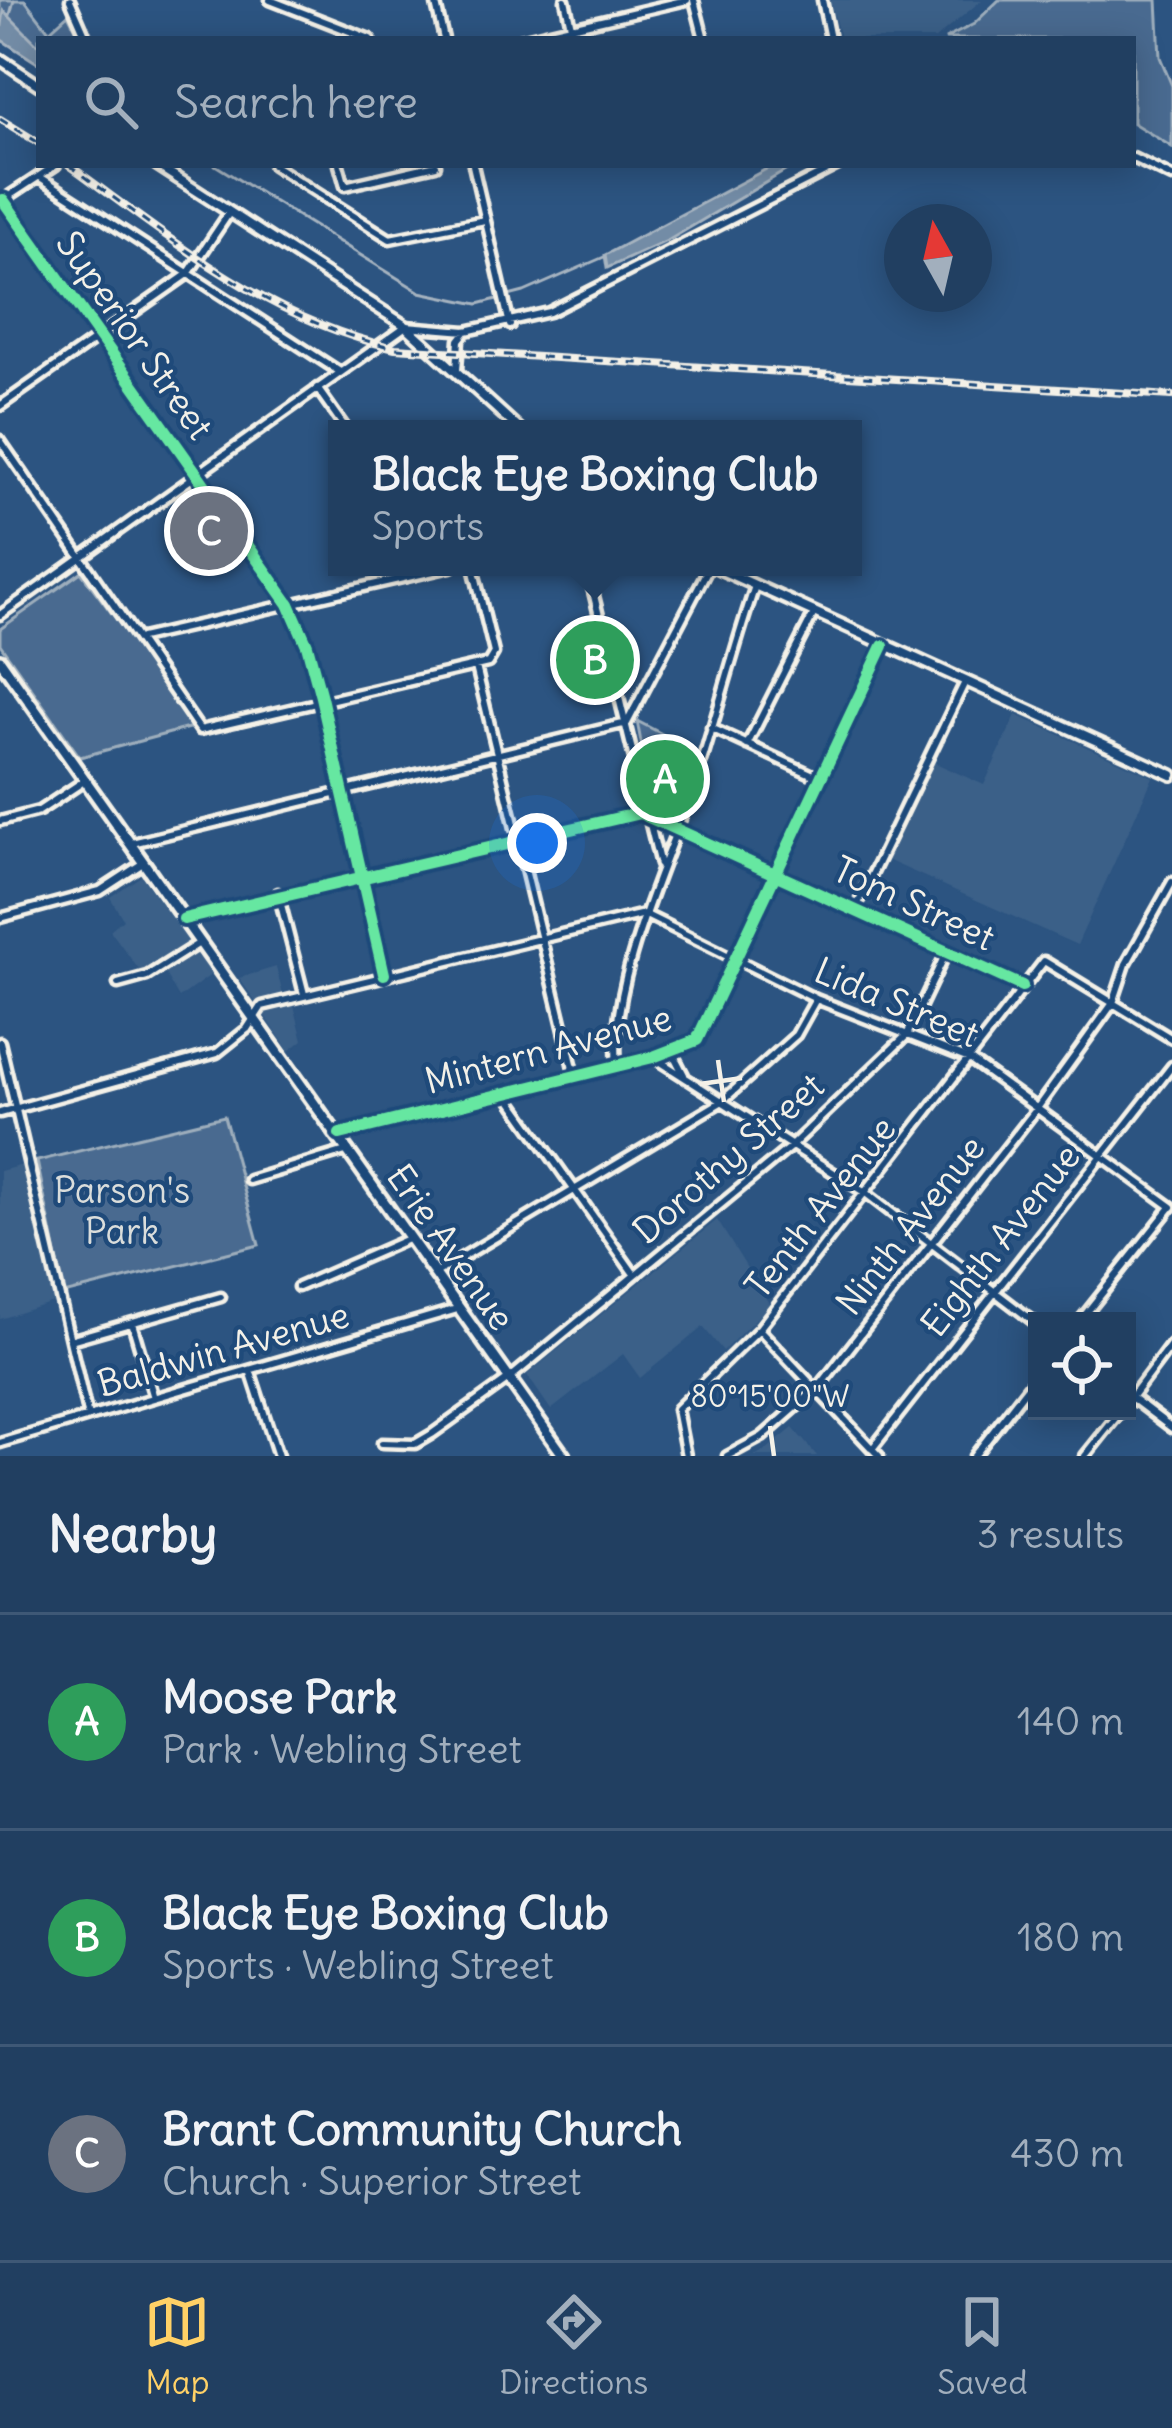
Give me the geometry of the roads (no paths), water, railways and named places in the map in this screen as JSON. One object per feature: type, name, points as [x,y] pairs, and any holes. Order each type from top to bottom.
[{"type":"main road","name":"Erie Avenue","points":[[0,659],[564,1456]]},
{"type":"street","points":[[70,0],[86,36]]},
{"type":"street","points":[[270,0],[362,36]]},
{"type":"street","points":[[435,0],[443,36]]},
{"type":"street","points":[[565,0],[573,36]]},
{"type":"street","points":[[533,36],[691,0],[703,36]]},
{"type":"street","points":[[822,0],[829,36]]},
{"type":"street","points":[[0,59],[36,83]]},
{"type":"street","points":[[1136,159],[1172,177]]},
{"type":"street","points":[[2,201],[52,168]]},
{"type":"street","points":[[162,168],[406,326],[510,420]]},
{"type":"street","points":[[278,168],[390,239],[485,220]]},
{"type":"street","points":[[340,168],[345,186],[423,168]]},
{"type":"street","points":[[474,168],[509,321]]},
{"type":"street","points":[[0,615],[406,326],[466,331],[590,293],[832,168]]},
{"type":"street","points":[[40,177],[340,371]]},
{"type":"street","name":"Superior Street","points":[[2,201],[289,604],[308,645],[384,974]]},
{"type":"street","points":[[0,406],[188,274],[229,213]]},
{"type":"street","points":[[457,370],[459,340],[466,331]]},
{"type":"street","points":[[317,388],[340,420]]},
{"type":"street","points":[[0,440],[142,638],[200,730],[491,661],[494,653],[475,576]]},
{"type":"street","points":[[142,638],[409,576]]},
{"type":"street","points":[[589,576],[661,868]]},
{"type":"street","points":[[128,844],[627,723],[707,576]]},
{"type":"street","points":[[732,576],[1172,776]]},
{"type":"street","points":[[617,1066],[614,1033],[644,914],[678,827],[755,586]]},
{"type":"street","points":[[747,745],[813,615]]},
{"type":"street","name":"Mintern Avenue","points":[[340,1134],[653,1057],[698,1040],[883,646]]},
{"type":"street","points":[[476,667],[575,1076]]},
{"type":"street","points":[[856,908],[965,682]]},
{"type":"street","points":[[711,728],[822,779]]},
{"type":"street","points":[[0,821],[39,811],[84,781]]},
{"type":"street","points":[[184,919],[360,874],[640,813],[649,816]]},
{"type":"street","name":"Tom Street","points":[[649,816],[1022,986]]},
{"type":"street","points":[[0,918],[100,891],[142,863]]},
{"type":"street","name":"Ninth Avenue","points":[[727,1456],[761,1437],[819,1388],[1037,1107],[1113,1003],[1126,964],[1172,882]]},
{"type":"street","points":[[278,893],[304,994]]},
{"type":"street","points":[[0,1113],[217,1053],[247,1029],[262,1006],[644,914]]},
{"type":"street","name":"Lida Street","points":[[644,914],[816,999],[969,1059],[1172,1207]]},
{"type":"street","points":[[118,983],[147,976],[200,942]]},
{"type":"street","name":"Dorothy Street","points":[[382,1443],[415,1444],[510,1378],[789,1148],[908,1035],[947,952]]},
{"type":"street","points":[[1022,986],[1044,961],[1172,1039]]},
{"type":"street","name":"Tenth Avenue","points":[[686,1456],[677,1409],[758,1329],[867,1194],[1022,986]]},
{"type":"street","points":[[436,1273],[572,1187],[721,1102],[796,1035],[816,999]]},
{"type":"street","points":[[0,1042],[88,1417]]},
{"type":"street","points":[[672,1052],[685,1078]]},
{"type":"street","points":[[653,1057],[867,1194],[1028,1317]]},
{"type":"street","name":"Eighth Avenue","points":[[872,1448],[1172,1066]]},
{"type":"street","points":[[506,1093],[634,1274]]},
{"type":"street","points":[[249,1180],[351,1150]]},
{"type":"street","points":[[1087,1312],[1172,1207]]},
{"type":"street","points":[[298,1287],[411,1238]]},
{"type":"street","points":[[70,1340],[221,1297]]},
{"type":"street","name":"Baldwin Avenue","points":[[0,1443],[460,1308]]},
{"type":"street","points":[[132,1323],[154,1398]]},
{"type":"street","points":[[758,1329],[879,1456]]},
{"type":"street","points":[[1136,1389],[1172,1343]]},
{"type":"street","points":[[250,1370],[278,1456]]},
{"type":"street","points":[[974,1456],[1028,1387]]},
{"type":"street","points":[[1136,1403],[1172,1428]]},
{"type":"street","points":[[1085,1456],[1114,1420]]},
{"type":"waterway","points":[[10,15],[14,0]]},
{"type":"waterway","points":[[220,168],[420,292],[478,304],[524,292],[604,257]]},
{"type":"railway","points":[[0,119],[36,141]]},
{"type":"railway","points":[[73,168],[263,298],[349,335],[395,348],[1172,396]]},
{"type":"place","name":"Brant Community Church","points":[[209,531]]},
{"type":"place","name":"Black Eye Boxing Club","points":[[595,660]]},
{"type":"place","name":"Moose Park","points":[[665,779]]},
{"type":"park label","name":"Parson's Park","points":[[122,1210]]}]
